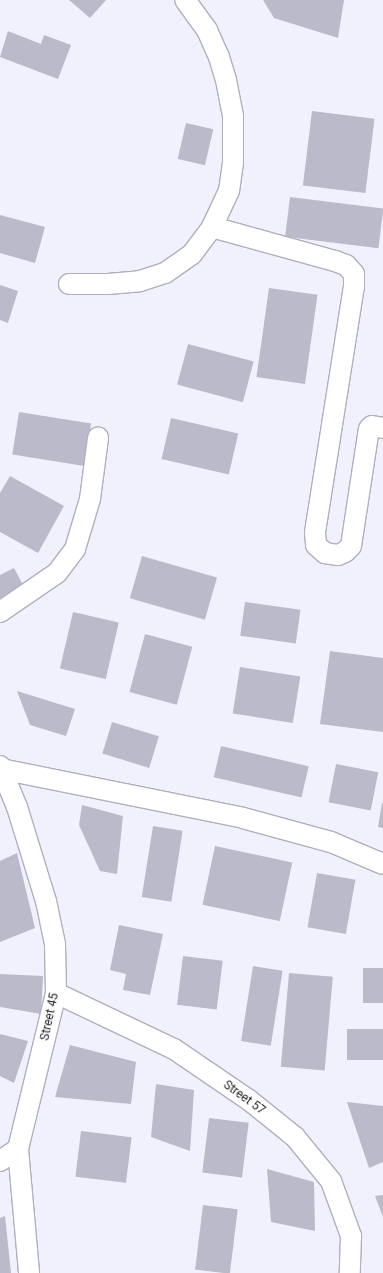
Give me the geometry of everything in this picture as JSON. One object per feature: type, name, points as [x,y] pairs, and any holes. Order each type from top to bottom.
[{"type":"street","points":[[69,284],[132,282],[165,273],[192,254],[212,227],[229,191],[233,163],[233,116],[219,57],[207,30],[185,0]]},
{"type":"street","points":[[212,227],[346,264],[354,274],[354,286],[315,533],[316,545],[325,553],[338,555],[345,552],[351,546],[369,428],[372,426],[383,428]]},
{"type":"street","points":[[0,612],[57,572],[75,549],[90,499],[98,438]]},
{"type":"street","points":[[0,768],[243,818],[331,842],[383,864]]},
{"type":"street","name":"Street 45","points":[[0,768],[17,808],[46,901],[55,944],[56,993],[18,1149],[28,1273]]},
{"type":"street","name":"Street 57","points":[[56,993],[174,1049],[249,1100],[295,1137],[331,1181],[351,1236],[350,1273]]},
{"type":"street","points":[[0,1161],[18,1149]]},
{"type":"building","points":[[69,0],[106,0],[90,18]]},
{"type":"building","points":[[263,0],[344,0],[338,38],[274,18]]},
{"type":"building","points":[[8,31],[41,44],[44,35],[71,45],[58,79],[0,57]]},
{"type":"building","points":[[312,111],[375,119],[365,193],[303,185]]},
{"type":"building","points":[[186,123],[213,129],[205,165],[178,159]]},
{"type":"building","points":[[290,197],[383,208],[378,248],[285,237]]},
{"type":"building","points":[[0,215],[45,227],[35,263],[0,253]]},
{"type":"building","points":[[0,285],[18,291],[8,323],[0,320]]},
{"type":"building","points":[[269,288],[318,295],[305,384],[256,377]]},
{"type":"building","points":[[188,344],[254,362],[243,402],[177,385]]},
{"type":"building","points":[[19,412],[91,423],[84,466],[12,454]]},
{"type":"building","points":[[171,418],[238,434],[229,474],[162,459]]},
{"type":"building","points":[[10,476],[64,506],[38,553],[0,532],[0,493]]},
{"type":"building","points":[[142,556],[217,577],[205,620],[130,598]]},
{"type":"building","points":[[14,568],[23,585],[0,598],[0,575]]},
{"type":"building","points":[[245,602],[300,610],[296,643],[240,636]]},
{"type":"building","points":[[73,612],[119,623],[106,679],[60,669]]},
{"type":"building","points":[[145,634],[192,647],[177,705],[129,692]]},
{"type":"building","points":[[330,651],[383,658],[383,732],[320,724]]},
{"type":"building","points":[[240,667],[300,677],[293,723],[233,713]]},
{"type":"building","points":[[17,691],[75,709],[66,736],[30,725]]},
{"type":"building","points":[[112,722],[159,736],[149,768],[102,754]]},
{"type":"building","points":[[221,746],[309,766],[301,797],[214,777]]},
{"type":"building","points":[[336,764],[378,772],[371,810],[329,802]]},
{"type":"building","points":[[383,803],[383,828],[378,827]]},
{"type":"building","points":[[82,805],[123,816],[117,874],[100,871],[79,825]]},
{"type":"building","points":[[153,826],[183,831],[171,902],[142,897]]},
{"type":"building","points":[[215,846],[292,862],[280,921],[203,905]]},
{"type":"building","points":[[17,853],[35,928],[0,942],[0,861]]},
{"type":"building","points":[[317,873],[355,880],[346,934],[307,927]]},
{"type":"building","points":[[119,925],[163,934],[150,995],[123,990],[126,974],[110,970]]},
{"type":"building","points":[[183,956],[223,961],[217,1010],[177,1005]]},
{"type":"building","points":[[253,966],[283,971],[271,1046],[241,1041]]},
{"type":"building","points":[[363,968],[383,968],[383,1003],[363,1003]]},
{"type":"building","points":[[289,973],[333,977],[325,1070],[281,1067]]},
{"type":"building","points":[[0,974],[43,976],[41,1014],[0,1007]]},
{"type":"building","points":[[347,1029],[383,1029],[383,1060],[347,1060]]},
{"type":"building","points":[[0,1034],[28,1041],[14,1083],[0,1076]]},
{"type":"building","points":[[70,1045],[136,1062],[131,1104],[55,1097]]},
{"type":"building","points":[[156,1084],[194,1090],[190,1151],[151,1137]]},
{"type":"building","points":[[347,1102],[383,1106],[383,1162],[369,1168]]},
{"type":"building","points":[[209,1118],[249,1123],[242,1177],[202,1173]]},
{"type":"building","points":[[81,1131],[132,1137],[126,1183],[75,1177]]},
{"type":"building","points":[[267,1169],[314,1182],[315,1231],[271,1222]]},
{"type":"building","points":[[383,1195],[383,1217],[375,1196]]},
{"type":"building","points":[[203,1205],[238,1209],[230,1273],[195,1270]]},
{"type":"building","points":[[5,1216],[11,1273],[0,1273],[0,1218]]}]
